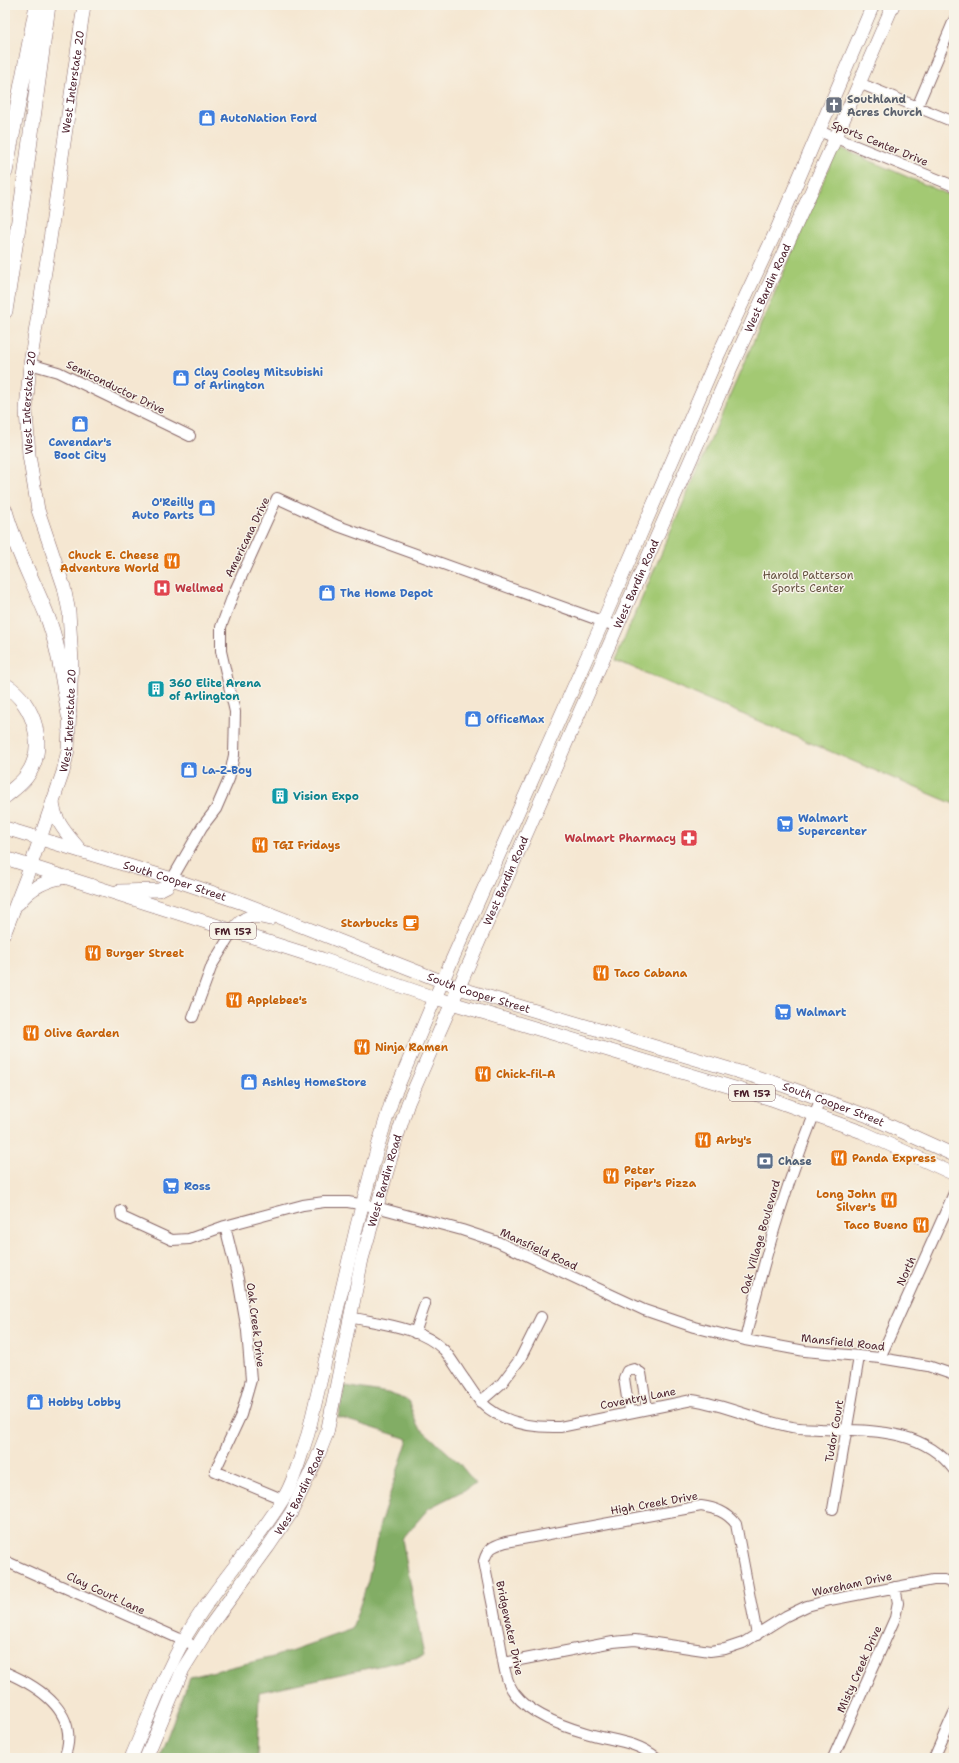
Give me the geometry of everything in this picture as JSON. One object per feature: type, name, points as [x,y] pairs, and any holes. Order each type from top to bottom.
[{"type":"highway","points":[[5,172],[37,5]]},
{"type":"highway","points":[[5,311],[22,201],[48,5]]},
{"type":"highway","points":[[5,511],[16,546],[46,614],[54,639],[69,715]]},
{"type":"highway","points":[[5,685],[12,689],[28,708],[35,726],[36,736],[34,758],[26,777],[5,796]]},
{"type":"main road","name":"West Interstate 20","points":[[5,932],[31,865],[39,838],[63,772],[68,750],[72,662],[69,612],[64,587],[38,510],[29,455],[26,410],[30,364],[48,253],[84,5]]},
{"type":"main road","name":"West Bardin Road","points":[[132,1758],[171,1663],[183,1640],[200,1613],[282,1499],[297,1468],[308,1434],[363,1204],[388,1112],[442,982],[714,364],[777,229],[873,5]]},
{"type":"main road","name":"West Bardin Road","points":[[146,1758],[180,1675],[208,1629],[291,1513],[316,1461],[326,1433],[362,1259],[376,1207],[408,1103],[453,1004],[730,370],[836,137],[893,5]]},
{"type":"main road","points":[[714,364],[730,370]]},
{"type":"main road","points":[[524,796],[540,802]]},
{"type":"main road","points":[[53,798],[53,807],[59,823],[81,851]]},
{"type":"main road","name":"South Cooper Street","points":[[5,828],[172,879],[240,902],[459,988],[776,1083],[821,1098],[868,1116],[954,1155]]},
{"type":"main road","name":"South Cooper Street","points":[[5,858],[31,865],[322,959],[453,1004],[710,1080],[814,1114],[862,1132],[954,1174]]},
{"type":"main road","points":[[13,911],[25,895],[39,885],[68,877]]},
{"type":"main road","points":[[112,891],[159,890],[167,886],[172,879]]},
{"type":"main road","points":[[233,931],[246,917],[258,916],[306,928]]},
{"type":"street","points":[[917,106],[954,20]]},
{"type":"street","points":[[860,83],[954,122]]},
{"type":"street","name":"Sports Center Drive","points":[[819,131],[954,186]]},
{"type":"street","name":"Semiconductor Drive","points":[[30,364],[58,372],[190,436]]},
{"type":"street","name":"Americana Drive","points":[[172,879],[202,827],[216,809],[229,779],[234,755],[235,712],[221,651],[221,627],[233,595],[277,498],[338,526],[618,627]]},
{"type":"street","points":[[194,1017],[212,965],[233,931]]},
{"type":"street","name":"Oak Village Boulevard","points":[[745,1340],[768,1250],[790,1178],[821,1098]]},
{"type":"street","name":"North","points":[[880,1358],[954,1193]]},
{"type":"street","name":"Mansfield Road","points":[[121,1211],[122,1217],[172,1240],[189,1239],[225,1226],[303,1205],[324,1202],[363,1204],[462,1230],[498,1242],[644,1310],[694,1327],[745,1340],[805,1351],[880,1358],[928,1366],[954,1375]]},
{"type":"street","name":"Oak Creek Drive","points":[[225,1226],[238,1279],[247,1331],[251,1380],[241,1415],[215,1471],[282,1499]]},
{"type":"street","points":[[415,1333],[425,1304]]},
{"type":"street","name":"Coventry Lane","points":[[350,1317],[415,1333],[444,1350],[480,1402],[494,1413],[515,1422],[542,1428],[560,1427],[629,1411],[692,1400],[710,1403],[767,1422],[795,1428],[884,1432],[918,1440],[934,1449],[945,1458],[954,1470]]},
{"type":"street","points":[[480,1402],[502,1383],[520,1359],[541,1317]]},
{"type":"street","name":"Tudor Court","points":[[833,1509],[859,1356]]},
{"type":"street","points":[[629,1411],[624,1378],[627,1372],[634,1369],[641,1373],[647,1408]]},
{"type":"street","name":"High Creek Drive","points":[[487,1552],[492,1546],[506,1542],[701,1506],[710,1507],[726,1513],[736,1524],[757,1635]]},
{"type":"street","name":"Bridgewater Drive","points":[[487,1552],[484,1561],[508,1682],[514,1693],[524,1704],[538,1713],[571,1729],[590,1735],[618,1739],[637,1746],[657,1758]]},
{"type":"street","name":"Clay Court Lane","points":[[5,1561],[197,1647]]},
{"type":"street","name":"Wareham Drive","points":[[504,1663],[613,1642],[635,1640],[710,1651],[743,1643],[786,1616],[808,1606],[830,1600],[933,1580],[944,1580],[954,1583]]},
{"type":"street","name":"Misty Creek Drive","points":[[833,1758],[895,1618],[898,1603],[895,1587]]},
{"type":"street","points":[[5,1672],[26,1681],[41,1691],[58,1708],[69,1736],[64,1758]]},
{"type":"street","points":[[934,1758],[954,1712]]},
{"type":"green space","name":"Harold Patterson Sports Center","points":[[838,147],[954,197],[954,804],[615,660]]},
{"type":"green space","points":[[345,1386],[388,1393],[408,1400],[417,1425],[458,1462],[476,1484],[429,1508],[402,1539],[424,1656],[259,1692],[257,1758],[159,1758],[190,1677],[273,1657],[352,1629],[368,1581],[380,1524],[408,1439],[338,1417]]},
{"type":"place","name":"Southland Acres Church","points":[[834,105]]},
{"type":"place","name":"AutoNation Ford","points":[[207,118]]},
{"type":"place","name":"Clay Cooley Mitsubishi of Arlington","points":[[181,378]]},
{"type":"place","name":"Cavendar's Boot City","points":[[80,424]]},
{"type":"place","name":"O'Reilly Auto Parts","points":[[207,508]]},
{"type":"place","name":"Chuck E. Cheese Adventure World","points":[[172,561]]},
{"type":"place","name":"Wellmed","points":[[162,588]]},
{"type":"place","name":"The Home Depot","points":[[327,593]]},
{"type":"place","name":"360 Elite Arena of Arlington","points":[[156,689]]},
{"type":"place","name":"OfficeMax","points":[[473,719]]},
{"type":"place","name":"La-Z-Boy","points":[[189,770]]},
{"type":"place","name":"Vision Expo","points":[[280,796]]},
{"type":"place","name":"Walmart Supercenter","points":[[785,824]]},
{"type":"place","name":"Walmart Pharmacy","points":[[689,838]]},
{"type":"place","name":"TGI Fridays","points":[[260,845]]},
{"type":"place","name":"Starbucks","points":[[411,923]]},
{"type":"place","name":"Burger Street","points":[[93,953]]},
{"type":"place","name":"Taco Cabana","points":[[601,973]]},
{"type":"place","name":"Applebee's","points":[[234,1000]]},
{"type":"place","name":"Walmart","points":[[783,1012]]},
{"type":"place","name":"Olive Garden","points":[[31,1033]]},
{"type":"place","name":"Ninja Ramen","points":[[362,1047]]},
{"type":"place","name":"Chick-fil-A","points":[[483,1074]]},
{"type":"place","name":"Ashley HomeStore","points":[[249,1082]]},
{"type":"place","name":"Arby's","points":[[703,1140]]},
{"type":"place","name":"Panda Express","points":[[839,1158]]},
{"type":"place","name":"Chase","points":[[765,1161]]},
{"type":"place","name":"Peter Piper's Pizza","points":[[611,1176]]},
{"type":"place","name":"Ross","points":[[171,1186]]},
{"type":"place","name":"Long John Silver's","points":[[889,1200]]},
{"type":"place","name":"Taco Bueno","points":[[921,1225]]},
{"type":"place","name":"Hobby Lobby","points":[[35,1402]]}]
